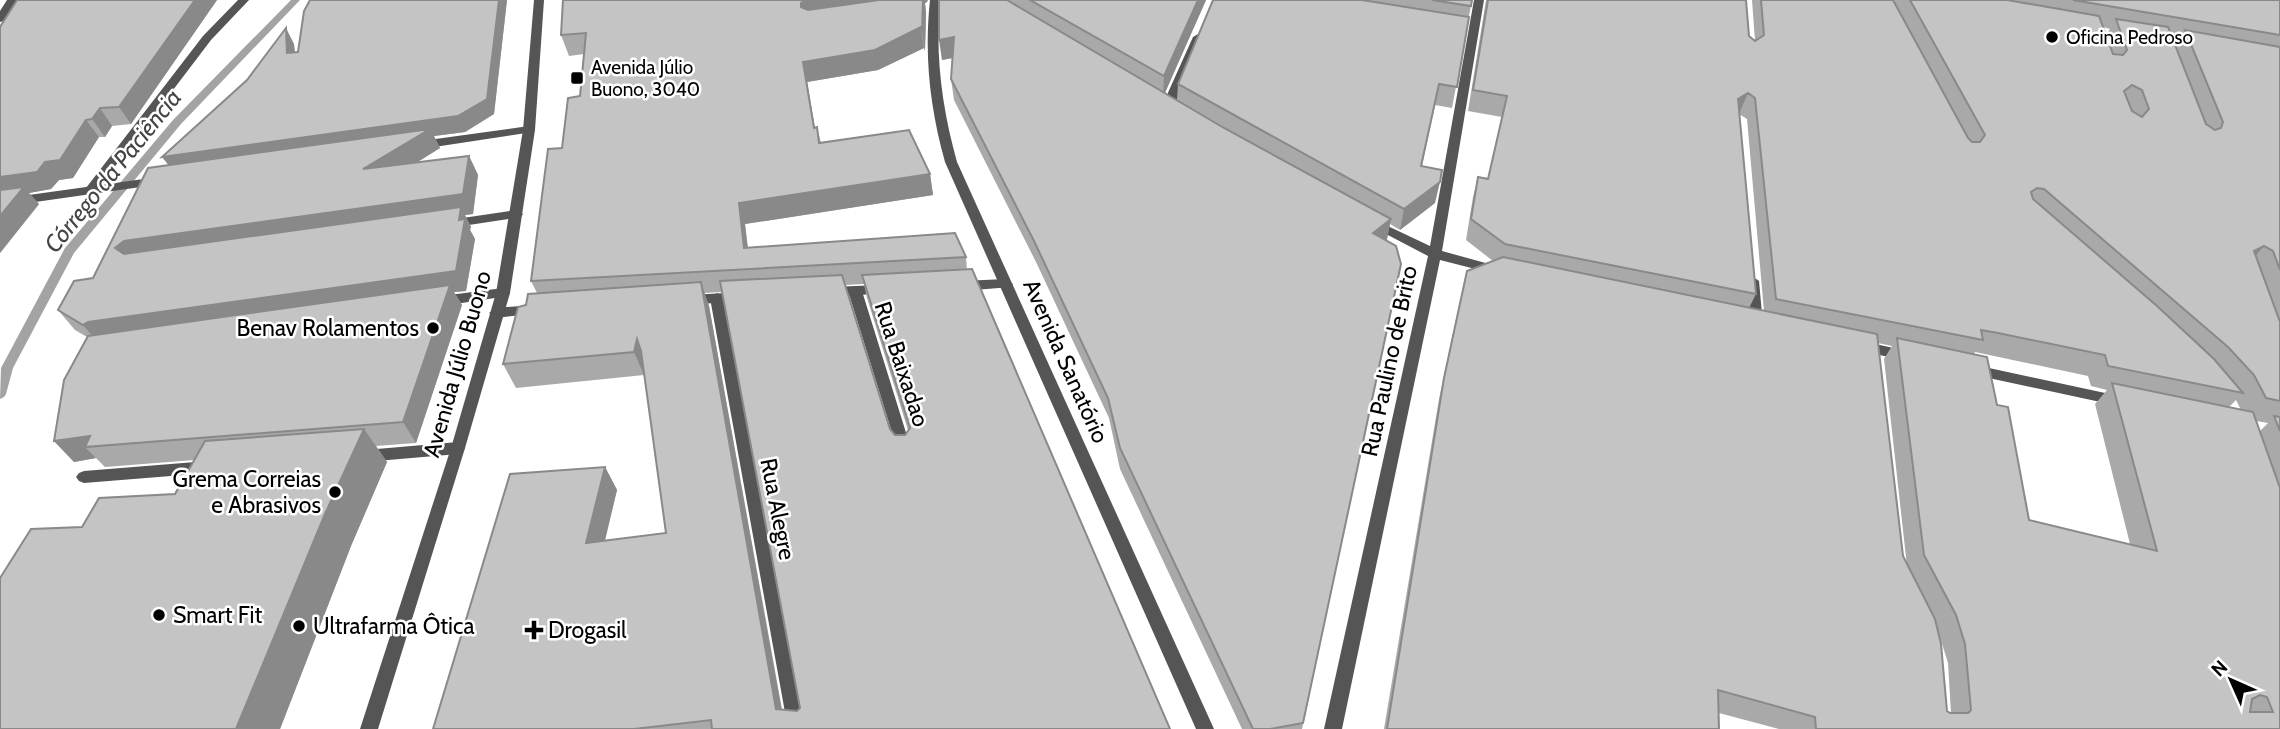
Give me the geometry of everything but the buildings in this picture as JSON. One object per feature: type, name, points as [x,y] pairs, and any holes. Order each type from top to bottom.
[{"type":"street","points":[[0,19],[12,0]]},
{"type":"street","points":[[92,190],[207,38],[244,0]]},
{"type":"street","name":"Avenida Júlio Buono","points":[[369,729],[458,449],[503,293],[529,130],[539,0]]},
{"type":"street","name":"Rua Paulino de Brito","points":[[1333,729],[1435,254],[1466,32],[1479,0]]},
{"type":"street","name":"Avenida Sanatório","points":[[930,6],[932,75],[938,120],[951,162],[1205,729]]},
{"type":"street","points":[[1167,106],[1204,24]]},
{"type":"street","points":[[407,147],[529,130]]},
{"type":"street","points":[[0,203],[176,179]]},
{"type":"street","points":[[1353,213],[1435,254],[1514,274]]},
{"type":"street","points":[[436,226],[517,214]]},
{"type":"street","points":[[1751,270],[1755,324]]},
{"type":"street","points":[[951,287],[1006,284]]},
{"type":"street","points":[[813,293],[896,289]]},
{"type":"street","name":"Rua Baixadao","points":[[855,291],[905,452]]},
{"type":"street","points":[[424,304],[503,293]]},
{"type":"street","points":[[675,301],[758,296]]},
{"type":"street","name":"Rua Alegre","points":[[716,298],[797,729]]},
{"type":"street","points":[[496,313],[550,309]]},
{"type":"street","points":[[1848,343],[1927,360]]},
{"type":"street","points":[[1873,349],[1875,366]]},
{"type":"street","points":[[1954,366],[2131,403]]},
{"type":"street","points":[[347,457],[458,449]]},
{"type":"street","points":[[84,477],[222,466]]},
{"type":"waterway","name":"Córrego da Paciência","points":[[0,394],[7,368],[69,251],[177,122],[296,0]]},
{"type":"place","name":"Oficina Pedroso","points":[[2052,37]]},
{"type":"place","name":"Avenida Júlio Buono, 3040","points":[[577,78]]},
{"type":"place","name":"Benav Rolamentos","points":[[433,328]]},
{"type":"place","name":"Grema Correias e Abrasivos","points":[[335,492]]},
{"type":"place","name":"Smart Fit","points":[[159,615]]},
{"type":"place","name":"Ultrafarma Ôtica","points":[[299,626]]},
{"type":"place","name":"Drogasil","points":[[534,630]]}]
